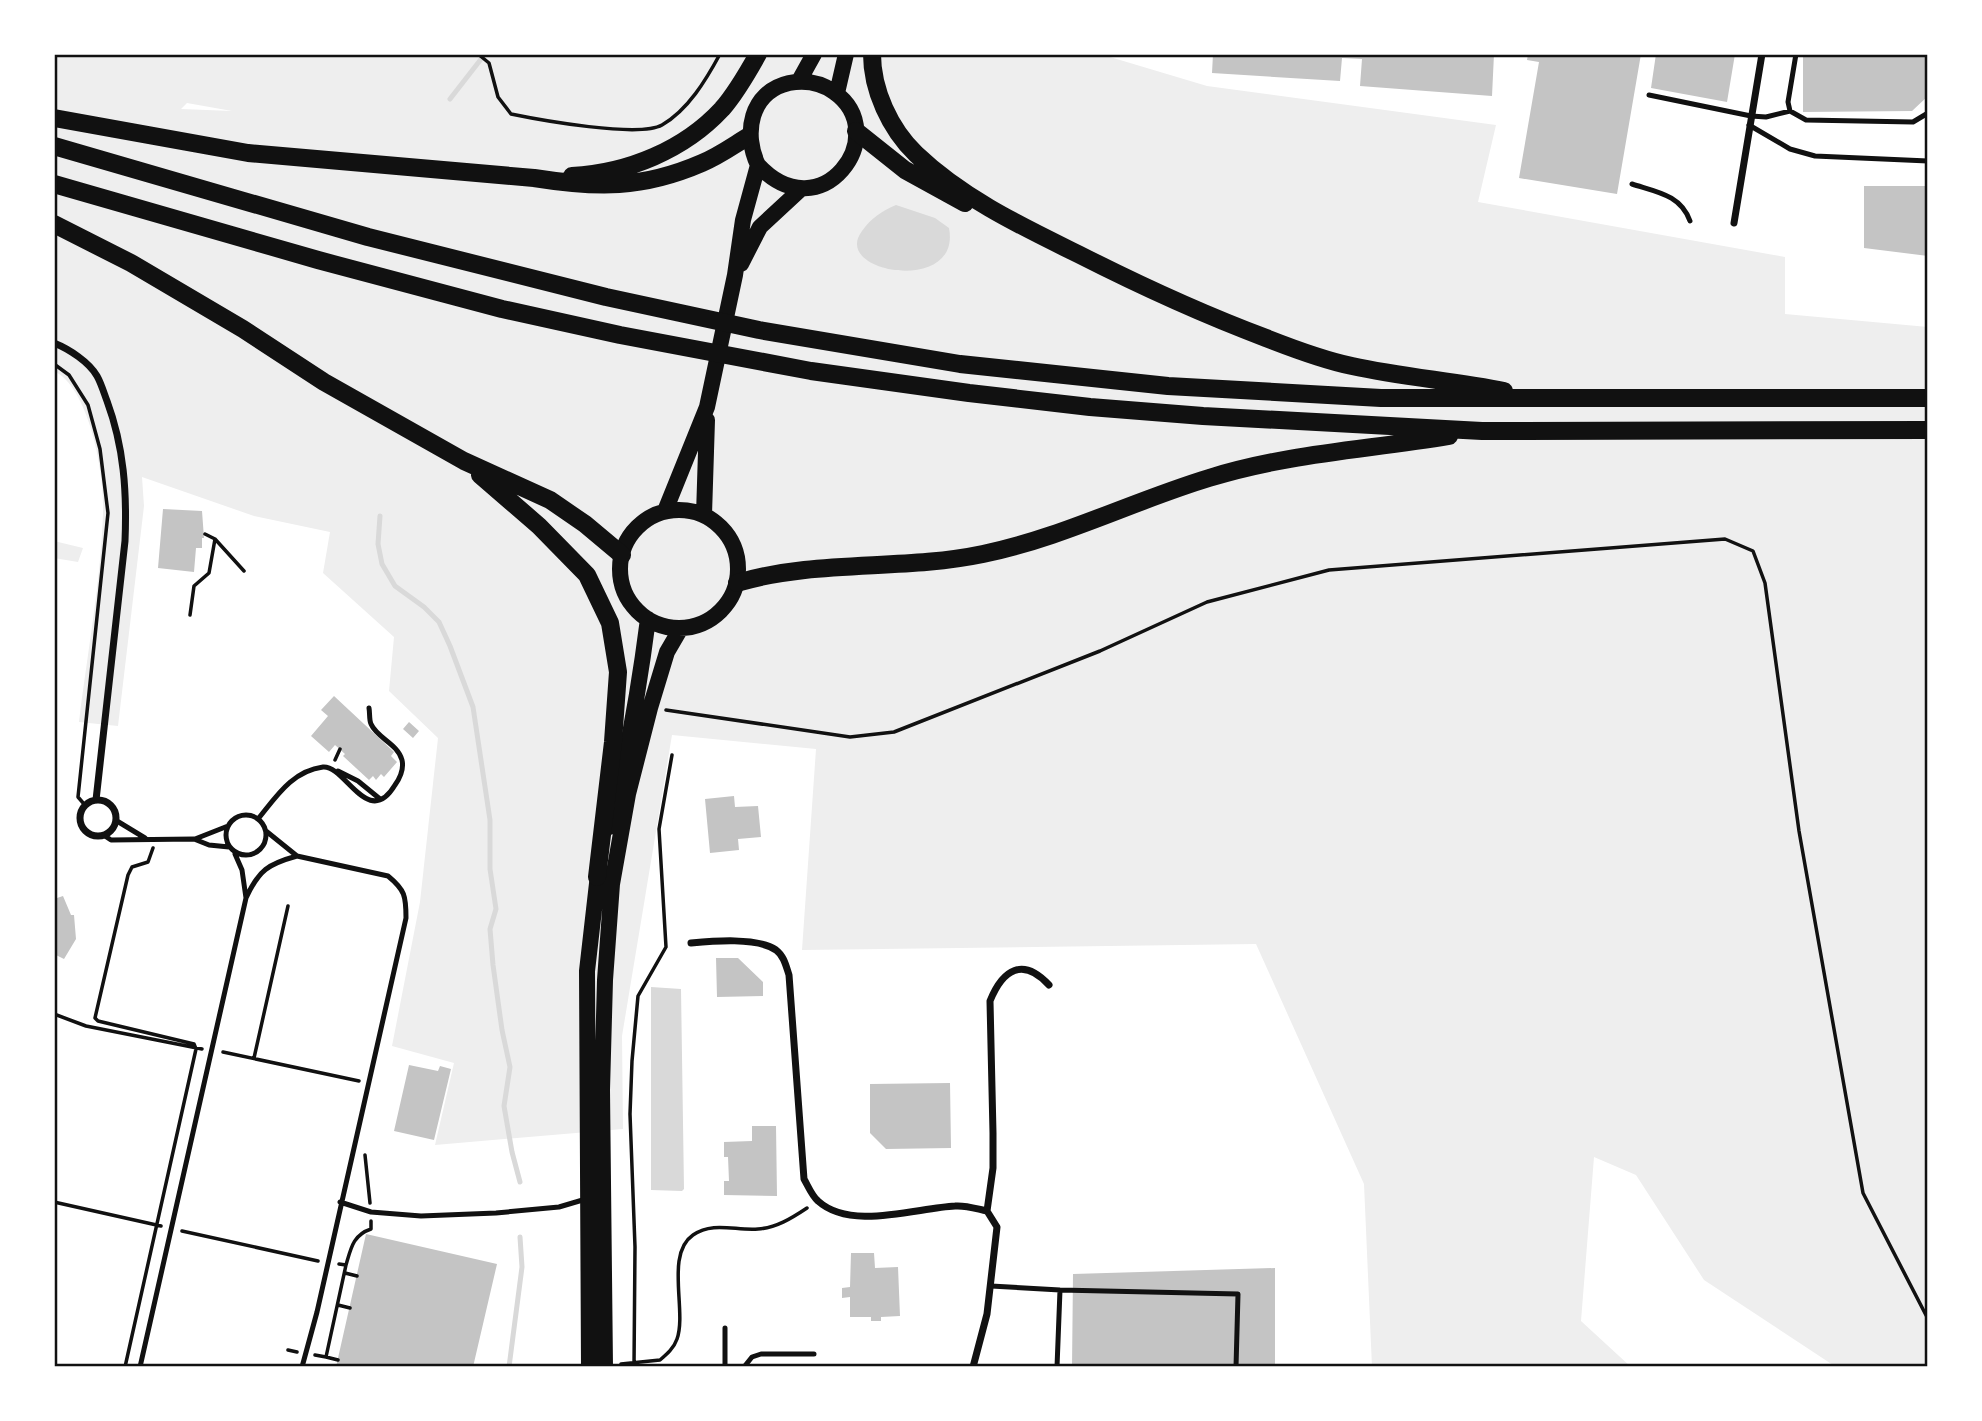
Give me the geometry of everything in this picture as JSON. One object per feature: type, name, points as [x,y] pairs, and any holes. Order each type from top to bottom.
[{"type":"highway","points":[[534,178],[581,175],[619,168],[670,150],[695,133],[723,108],[758,54]]},
{"type":"highway","points":[[872,54],[876,86],[883,105],[898,132],[915,153],[945,178],[1002,215],[1111,271],[1207,316],[1351,366],[1549,399]]},
{"type":"highway","points":[[54,118],[248,153],[534,178],[580,185],[622,185],[650,181],[704,163],[749,136]]},
{"type":"highway","points":[[856,131],[905,170],[958,201],[1002,215]]},
{"type":"highway","points":[[54,146],[381,240],[606,297],[759,330],[960,363],[1168,386],[1381,398],[1928,398]]},
{"type":"highway","points":[[54,184],[317,260],[502,309],[620,335],[811,371],[1090,407],[1217,417],[1482,430],[1928,430]]},
{"type":"highway","points":[[54,224],[142,270],[243,329],[324,382],[464,461],[550,500],[585,524],[622,555]]},
{"type":"highway","points":[[737,583],[780,572],[968,558],[1055,535],[1163,493],[1244,468],[1303,455],[1402,444],[1482,430]]},
{"type":"highway","points":[[464,461],[539,526],[587,575],[610,623],[618,672],[613,742],[597,877]]},
{"type":"main road","points":[[799,81],[814,54]]},
{"type":"main road","points":[[837,93],[846,54]]},
{"type":"main road","points":[[799,81],[825,86],[837,93],[850,110],[856,131],[850,160],[841,172],[816,187],[784,185],[769,177],[758,165],[751,151],[751,120],[758,105],[769,93],[783,85],[799,81]]},
{"type":"main road","points":[[665,511],[707,407],[735,275],[743,220],[758,165]]},
{"type":"main road","points":[[735,275],[760,227],[801,188]]},
{"type":"main road","points":[[704,515],[707,407]]},
{"type":"main road","points":[[678,510],[704,515],[718,524],[729,536],[738,567],[737,583],[728,602],[714,617],[695,626],[681,628],[660,625],[634,607],[625,592],[620,574],[622,555],[630,536],[646,520],[665,511],[678,510]]},
{"type":"main road","points":[[596,1366],[589,1198],[587,971],[597,877],[620,784],[648,619]]},
{"type":"main road","points":[[596,1366],[605,980],[612,884],[628,794],[650,708],[667,652],[681,628]]},
{"type":"street","points":[[1734,223],[1762,54]]},
{"type":"street","points":[[54,343],[79,358],[97,375],[121,449],[127,499],[125,541],[96,800]]},
{"type":"street","points":[[96,800],[113,806],[117,821],[111,832],[105,836],[97,837],[84,830],[80,817],[85,806],[96,800]]},
{"type":"street","points":[[691,943],[718,941],[761,944],[775,950],[783,958],[789,975],[804,1179],[817,1200],[834,1212],[857,1216],[958,1206],[987,1211]]},
{"type":"street","points":[[973,1367],[987,1314],[997,1227],[987,1211],[993,1168],[990,1001],[997,983],[1011,971],[1025,968],[1039,974],[1049,985]]},
{"type":"lane","points":[[1790,111],[1788,102],[1796,54]]},
{"type":"lane","points":[[1649,95],[1751,116],[1766,117],[1790,111],[1806,120],[1913,122],[1928,113]]},
{"type":"lane","points":[[1749,125],[1790,149],[1815,156],[1928,161]]},
{"type":"lane","points":[[1632,184],[1676,199],[1686,210],[1690,221]]},
{"type":"lane","points":[[335,770],[360,796],[374,800],[390,793],[401,775],[402,759],[399,751],[371,725],[369,708]]},
{"type":"lane","points":[[258,819],[282,788],[295,778],[313,769],[327,766],[358,781],[380,799]]},
{"type":"lane","points":[[246,898],[243,870],[226,836],[232,821],[243,815],[258,819],[266,831],[297,856],[388,876],[400,886],[406,898],[406,918],[317,1312],[302,1367]]},
{"type":"lane","points":[[117,821],[145,838]]},
{"type":"lane","points":[[194,839],[228,826]]},
{"type":"lane","points":[[105,836],[111,840],[194,839],[231,849],[245,856],[257,852],[265,843],[266,831]]},
{"type":"lane","points":[[140,1367],[246,898],[255,880],[272,863],[297,856]]},
{"type":"lane","points":[[341,1202],[371,1212],[421,1216],[559,1207],[589,1198]]},
{"type":"lane","points":[[991,1286],[1238,1294],[1236,1367]]},
{"type":"lane","points":[[1057,1367],[1060,1290]]},
{"type":"lane","points":[[725,1328],[725,1367]]},
{"type":"lane","points":[[744,1367],[752,1357],[761,1354],[814,1354]]},
{"type":"path","points":[[478,54],[489,63],[498,97],[511,114],[639,131],[661,126],[684,108],[720,54]]},
{"type":"path","points":[[54,364],[69,375],[88,405],[100,449],[108,513],[78,797],[85,806]]},
{"type":"path","points":[[205,534],[215,539],[244,571]]},
{"type":"path","points":[[190,615],[194,586],[209,573],[215,539]]},
{"type":"path","points":[[650,708],[850,737],[894,732],[1100,651],[1207,602],[1329,570],[1725,539],[1753,551],[1765,583],[1799,831],[1863,1193],[1928,1319]]},
{"type":"path","points":[[634,1365],[635,1247],[630,1114],[632,1061],[638,996],[666,947],[659,829],[673,755]]},
{"type":"path","points":[[125,1367],[196,1049],[194,1044],[98,1021],[95,1018],[128,875],[132,867],[148,862],[153,848],[152,838]]},
{"type":"path","points":[[254,1058],[288,906]]},
{"type":"path","points":[[326,1357],[351,1246],[357,1237],[371,1229],[365,1149]]},
{"type":"path","points":[[596,1366],[634,1365],[660,1360],[676,1342],[680,1327],[678,1267],[683,1247],[693,1235],[714,1227],[758,1229],[786,1222],[817,1200]]},
{"type":"path","points":[[54,1202],[346,1265]]},
{"type":"path","points":[[345,1273],[357,1276]]},
{"type":"path","points":[[338,1305],[349,1308]]},
{"type":"path","points":[[288,1350],[338,1360]]},
{"type":"shaded area","points":[[54,54],[1100,54],[1207,86],[1496,125],[1478,202],[1785,257],[1785,314],[1928,327],[1928,1367],[1836,1367],[1704,1280],[1636,1175],[1594,1157],[1581,1321],[1631,1367],[1372,1367],[1364,1184],[1256,944],[802,950],[816,749],[672,735],[622,1036],[623,1129],[435,1145],[454,1063],[392,1046],[420,902],[438,738],[389,691],[394,637],[323,573],[330,532],[254,516],[142,477],[144,506],[118,726],[79,722],[100,565],[103,497],[98,457],[86,414],[67,381],[54,371]],"holes":[[[187,103],[232,111],[181,109]]]},
{"type":"shaded area","points":[[896,205],[935,218],[949,228],[948,249],[936,263],[919,269],[898,270],[879,266],[864,258],[857,246],[862,231],[877,215]]},
{"type":"shaded area","points":[[54,541],[83,548],[78,562],[54,558]]},
{"type":"shaded area","points":[[651,987],[681,989],[682,1191],[651,1190]]},
{"type":"building","points":[[1213,54],[1494,54],[1492,96],[1360,86],[1362,59],[1342,58],[1340,81],[1212,73]]},
{"type":"building","points":[[1528,54],[1641,54],[1617,194],[1519,178],[1539,62],[1527,60]]},
{"type":"building","points":[[1656,54],[1735,54],[1727,102],[1651,88]]},
{"type":"building","points":[[1803,54],[1928,54],[1928,96],[1912,111],[1803,112]]},
{"type":"building","points":[[1864,186],[1928,186],[1928,256],[1864,248]]},
{"type":"building","points":[[163,509],[202,511],[204,538],[202,548],[196,548],[194,572],[158,568]]},
{"type":"building","points":[[334,696],[394,752],[391,756],[397,762],[384,777],[381,774],[376,780],[373,776],[369,780],[335,745],[329,752],[311,736],[328,716],[321,710]]},
{"type":"building","points":[[409,722],[419,731],[413,738],[403,729]]},
{"type":"building","points":[[734,796],[735,807],[758,806],[761,837],[738,839],[739,850],[710,853],[705,799]]},
{"type":"building","points":[[63,896],[71,915],[74,915],[76,939],[64,959],[54,954],[54,899]]},
{"type":"building","points":[[716,958],[738,958],[763,982],[763,996],[717,997]]},
{"type":"building","points":[[409,1065],[438,1071],[440,1066],[451,1069],[434,1140],[394,1131]]},
{"type":"building","points":[[950,1083],[951,1148],[886,1149],[870,1133],[870,1084]]},
{"type":"building","points":[[752,1126],[776,1126],[777,1196],[724,1195],[724,1181],[729,1181],[724,1142],[752,1141]]},
{"type":"building","points":[[366,1234],[497,1264],[473,1367],[336,1367]]},
{"type":"building","points":[[851,1253],[874,1253],[875,1268],[898,1267],[900,1316],[881,1317],[881,1321],[871,1321],[871,1317],[850,1317],[850,1297],[842,1298],[842,1288],[850,1287]]},
{"type":"building","points":[[1275,1268],[1275,1367],[1072,1367],[1073,1274]]},
{"type":"waterway","points":[[450,99],[485,54]]},
{"type":"waterway","points":[[380,516],[378,544],[382,564],[395,586],[424,607],[439,622],[473,707],[490,820],[490,869],[496,909],[490,929],[493,965],[510,1067],[504,1106],[520,1182]]},
{"type":"waterway","points":[[509,1367],[522,1267],[520,1237]]}]
